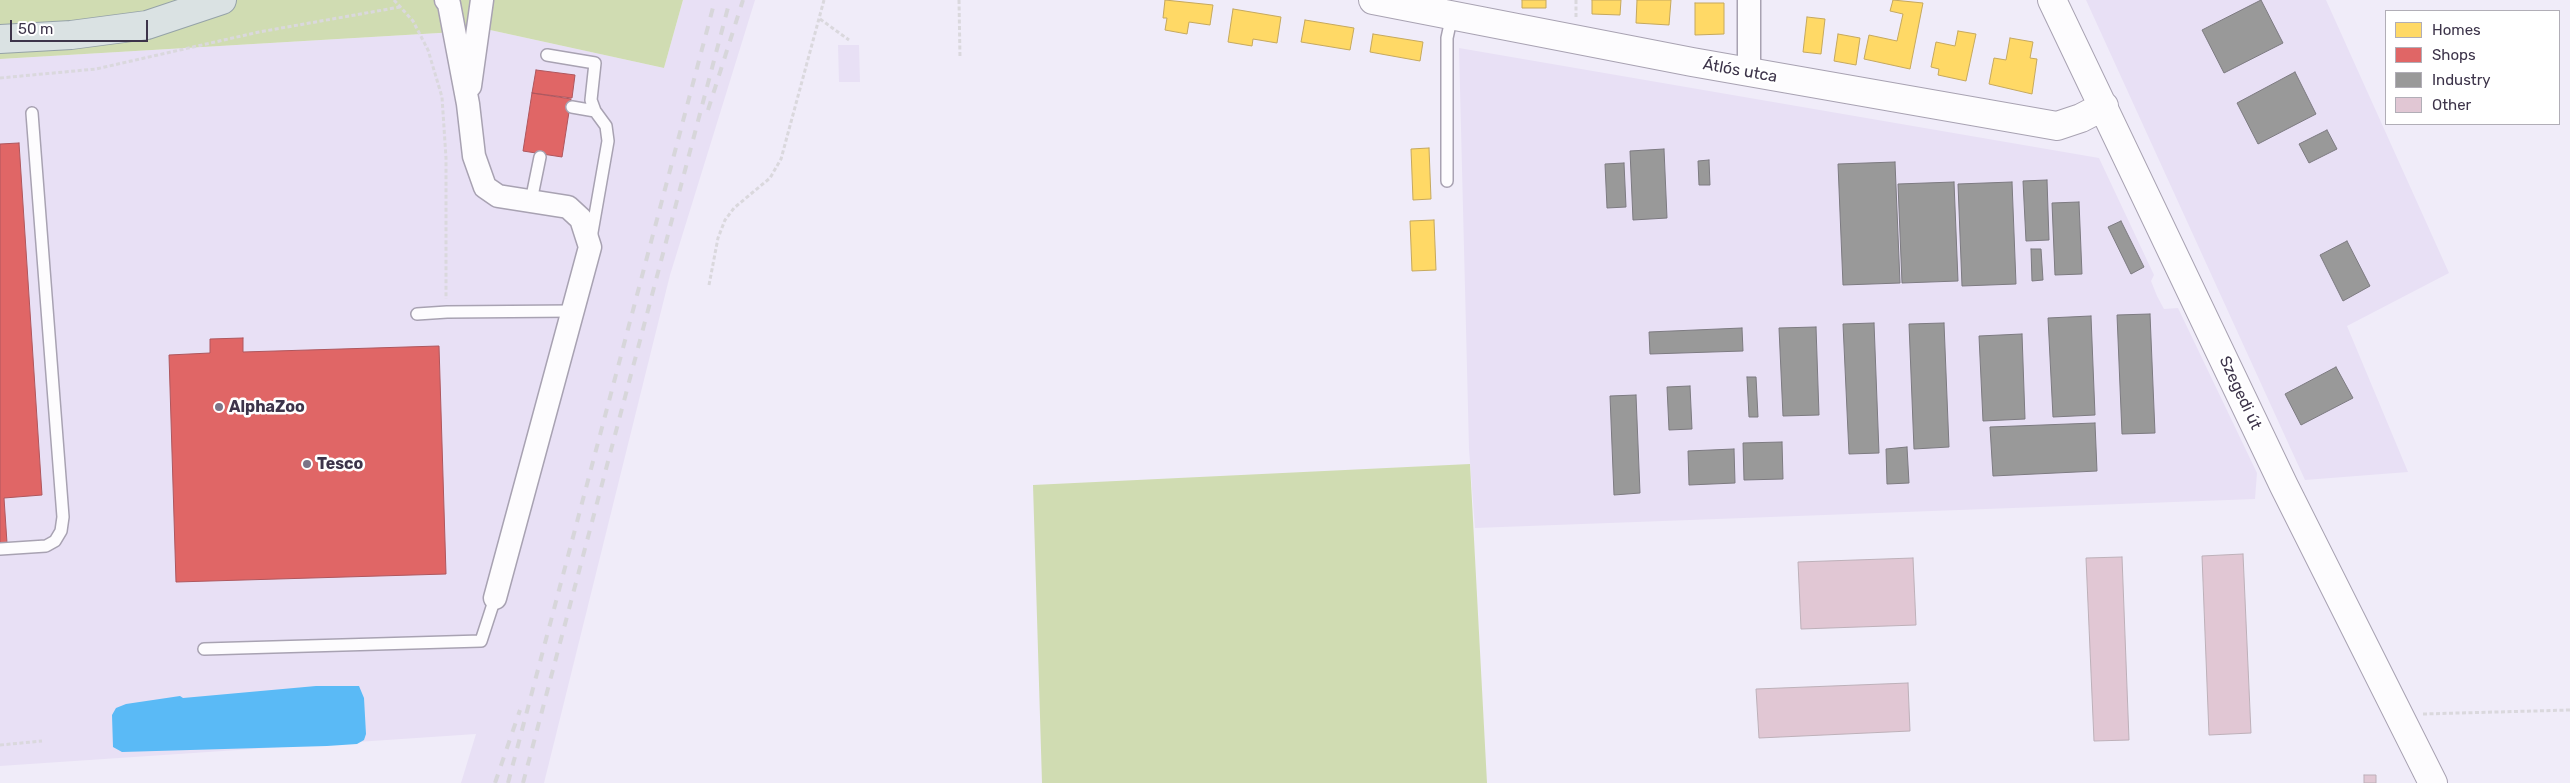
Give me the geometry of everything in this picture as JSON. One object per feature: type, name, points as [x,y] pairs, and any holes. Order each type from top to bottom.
[{"type":"main road","points":[[0,39],[71,34],[147,25],[222,0]]},
{"type":"main road","name":"Átlós utca","points":[[1374,0],[1418,4],[1452,15],[1749,73],[2056,126],[2081,118],[2104,106]]},
{"type":"main road","name":"Szegedi út","points":[[2052,0],[2284,486],[2433,783]]},
{"type":"street","points":[[446,0],[449,4],[468,104],[474,156],[485,187],[498,196],[562,205],[574,211],[581,218],[590,247],[495,598]]},
{"type":"street","points":[[468,104],[482,0]]},
{"type":"street","points":[[1749,0],[1749,73]]},
{"type":"lane","points":[[1447,181],[1447,38],[1452,15]]},
{"type":"lane","points":[[547,55],[595,63],[591,90],[595,111],[606,126],[608,141],[590,247]]},
{"type":"lane","points":[[572,107],[595,111]]},
{"type":"lane","points":[[0,549],[46,546],[55,541],[61,531],[63,517],[32,113]]},
{"type":"lane","points":[[531,201],[540,157]]},
{"type":"lane","points":[[416,314],[574,311]]},
{"type":"lane","points":[[204,649],[481,641],[495,598]]},
{"type":"path","points":[[394,0],[412,22],[428,50],[436,69],[442,97],[446,158],[447,312]]},
{"type":"path","points":[[709,285],[718,238],[725,220],[734,208],[770,178],[781,159],[824,0]]},
{"type":"path","points":[[959,0],[960,58]]},
{"type":"path","points":[[0,78],[96,70],[259,32],[400,7]]},
{"type":"path","points":[[820,19],[848,40]]},
{"type":"path","points":[[2399,715],[2570,710]]},
{"type":"path","points":[[0,745],[42,741]]},
{"type":"shaded area","points":[[683,0],[755,0],[670,275],[544,783],[461,783],[476,734],[0,766],[0,59],[490,30],[664,68]]},
{"type":"shaded area","points":[[2086,0],[2326,0],[2449,273],[2347,326],[2408,472],[2305,480]]},
{"type":"shaded area","points":[[838,45],[859,45],[860,82],[839,82]]},
{"type":"shaded area","points":[[1459,48],[2099,158],[2154,275],[2151,281],[2157,296],[2164,309],[2178,308],[2257,473],[2255,499],[1475,528],[1469,449]]},
{"type":"green space","points":[[0,0],[683,0],[664,68],[490,30],[0,59]]},
{"type":"green space","points":[[1470,464],[1487,783],[1042,783],[1033,485]]},
{"type":"water","points":[[316,686],[359,686],[364,698],[366,734],[364,740],[357,744],[327,746],[122,752],[113,747],[112,715],[116,708],[126,704],[180,696],[183,698]]},
{"type":"building: Homes","points":[[1165,0],[1213,5],[1210,25],[1189,22],[1187,34],[1165,30],[1167,18],[1163,18]]},
{"type":"building: Homes","points":[[1522,0],[1546,0],[1546,8],[1522,8]]},
{"type":"building: Homes","points":[[1592,0],[1621,0],[1620,15],[1592,14]]},
{"type":"building: Homes","points":[[1637,0],[1671,0],[1669,25],[1636,23]]},
{"type":"building: Homes","points":[[1893,0],[1923,3],[1910,69],[1864,59],[1869,35],[1897,41],[1903,14],[1890,11]]},
{"type":"building: Homes","points":[[1695,3],[1724,3],[1724,34],[1695,35]]},
{"type":"building: Homes","points":[[1233,9],[1281,17],[1277,43],[1253,39],[1252,46],[1228,42]]},
{"type":"building: Homes","points":[[1807,17],[1825,19],[1821,54],[1803,52]]},
{"type":"building: Homes","points":[[1305,20],[1354,28],[1350,50],[1301,42]]},
{"type":"building: Homes","points":[[1958,31],[1976,34],[1966,81],[1938,75],[1939,69],[1931,67],[1936,42],[1955,46]]},
{"type":"building: Homes","points":[[1373,34],[1423,42],[1420,61],[1370,52]]},
{"type":"building: Homes","points":[[1838,34],[1860,38],[1856,65],[1834,61]]},
{"type":"building: Homes","points":[[2010,38],[2033,42],[2030,58],[2037,59],[2032,94],[1989,84],[1994,58],[2006,60]]},
{"type":"building: Homes","points":[[1429,148],[1431,199],[1413,200],[1411,149]]},
{"type":"building: Homes","points":[[1434,220],[1436,270],[1412,271],[1410,221]]},
{"type":"building: Shops","points":[[536,70],[575,75],[572,98],[532,93]]},
{"type":"building: Shops","points":[[532,93],[571,99],[562,157],[523,151]]},
{"type":"building: Shops","points":[[19,143],[42,495],[4,498],[7,543],[0,543],[0,144]]},
{"type":"building: Shops","name":"Tesco","points":[[243,338],[243,352],[439,346],[446,574],[176,582],[169,355],[210,353],[210,339]]},
{"type":"building: Industry","points":[[2261,0],[2283,43],[2224,73],[2202,30]]},
{"type":"building: Industry","points":[[2295,72],[2316,114],[2258,144],[2237,103]]},
{"type":"building: Industry","points":[[2327,130],[2337,149],[2309,163],[2299,144]]},
{"type":"building: Industry","points":[[1664,149],[1667,218],[1633,220],[1630,151]]},
{"type":"building: Industry","points":[[1709,160],[1710,185],[1699,185],[1698,161]]},
{"type":"building: Industry","points":[[1895,162],[1900,283],[1843,285],[1838,164]]},
{"type":"building: Industry","points":[[1624,163],[1626,207],[1607,208],[1605,164]]},
{"type":"building: Industry","points":[[2047,180],[2049,240],[2026,241],[2023,181]]},
{"type":"building: Industry","points":[[1954,182],[1958,281],[1902,283],[1898,184]]},
{"type":"building: Industry","points":[[2012,182],[2016,284],[1962,286],[1958,184]]},
{"type":"building: Industry","points":[[2079,202],[2082,274],[2055,275],[2052,203]]},
{"type":"building: Industry","points":[[2121,221],[2144,267],[2131,274],[2108,227]]},
{"type":"building: Industry","points":[[2347,241],[2370,286],[2343,301],[2320,255]]},
{"type":"building: Industry","points":[[2031,249],[2041,249],[2043,280],[2032,281]]},
{"type":"building: Industry","points":[[2150,314],[2155,433],[2122,434],[2117,315]]},
{"type":"building: Industry","points":[[2091,316],[2095,415],[2053,417],[2048,318]]},
{"type":"building: Industry","points":[[1874,323],[1879,453],[1849,454],[1843,324]]},
{"type":"building: Industry","points":[[1944,323],[1949,447],[1914,449],[1909,324]]},
{"type":"building: Industry","points":[[1816,327],[1819,415],[1783,416],[1779,328]]},
{"type":"building: Industry","points":[[1742,328],[1743,351],[1650,354],[1649,332]]},
{"type":"building: Industry","points":[[2022,334],[2025,419],[1983,421],[1979,336]]},
{"type":"building: Industry","points":[[2336,367],[2353,398],[2301,425],[2285,394]]},
{"type":"building: Industry","points":[[1747,377],[1756,377],[1758,417],[1749,417]]},
{"type":"building: Industry","points":[[1690,386],[1692,429],[1669,430],[1667,387]]},
{"type":"building: Industry","points":[[1636,395],[1640,493],[1614,495],[1610,396]]},
{"type":"building: Industry","points":[[2095,423],[2097,471],[1993,476],[1990,427]]},
{"type":"building: Industry","points":[[1782,442],[1783,479],[1744,480],[1743,443]]},
{"type":"building: Industry","points":[[1907,447],[1909,483],[1887,484],[1886,449]]},
{"type":"building: Industry","points":[[1734,449],[1735,483],[1689,485],[1688,451]]},
{"type":"building: Other","points":[[2243,554],[2251,733],[2209,735],[2202,556]]},
{"type":"building: Other","points":[[2122,557],[2129,740],[2094,741],[2086,558]]},
{"type":"building: Other","points":[[1913,558],[1916,625],[1801,629],[1798,562]]},
{"type":"building: Other","points":[[1908,683],[1910,731],[1759,738],[1756,689]]},
{"type":"building: Other","points":[[2364,775],[2376,775],[2376,783],[2364,783]]},
{"type":"railway","points":[[508,783],[715,0]]},
{"type":"railway","points":[[523,783],[730,0]]},
{"type":"railway","points":[[708,110],[743,0]]},
{"type":"railway","points":[[495,783],[520,710]]},
{"type":"place","name":"AlphaZoo","points":[[219,407]]},
{"type":"place","name":"Tesco","points":[[307,464]]}]
